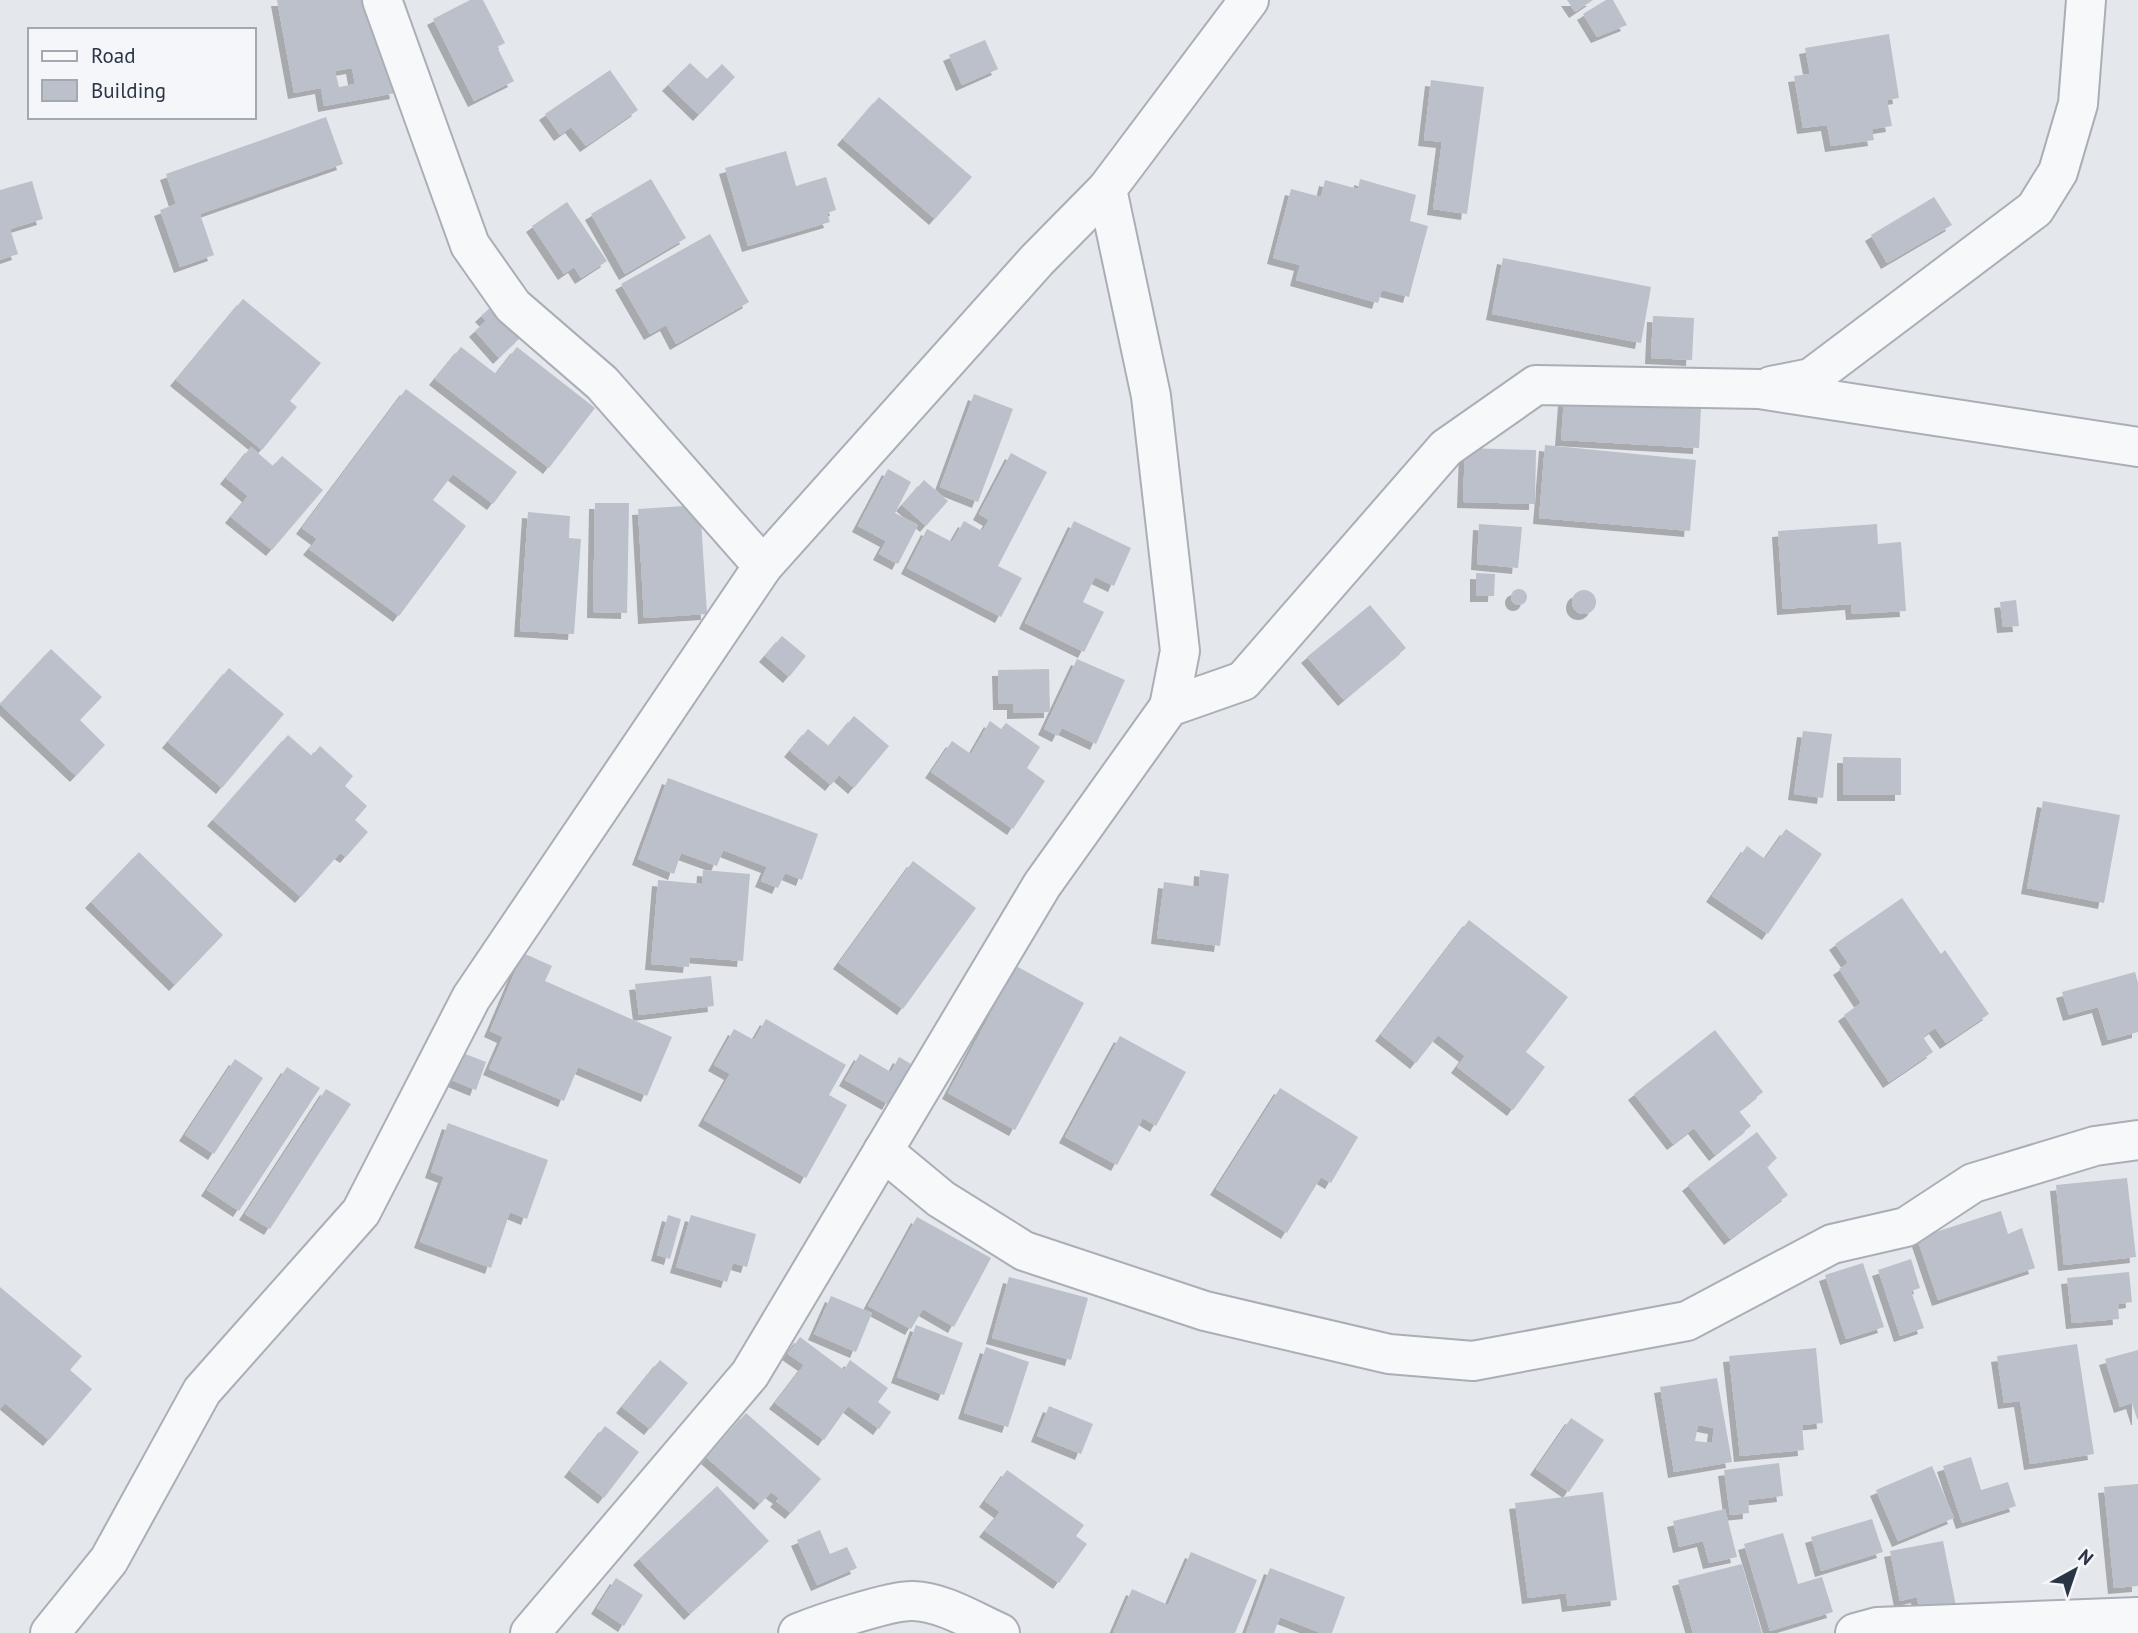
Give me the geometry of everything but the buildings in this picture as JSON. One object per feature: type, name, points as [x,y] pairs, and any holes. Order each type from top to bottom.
[{"type":"street","points":[[382,0],[470,245],[513,306],[602,383],[764,566]]},
{"type":"street","points":[[50,1633],[109,1560],[202,1391],[361,1212],[471,998],[764,566],[1037,260],[1107,189],[1249,0]]},
{"type":"street","points":[[1759,389],[1811,378],[2035,209],[2058,172],[2078,104],[2086,0]]},
{"type":"street","points":[[530,1633],[750,1374],[1041,885],[1169,706],[1180,651],[1151,396],[1107,189]]},
{"type":"street","points":[[1169,706],[1244,681],[1446,448],[1536,385],[1759,389],[2138,447]]},
{"type":"street","points":[[883,1151],[941,1199],[1024,1251],[1205,1311],[1389,1354],[1473,1361],[1687,1321],[1832,1244],[1906,1227],[1973,1183],[2095,1146],[2138,1140]]},
{"type":"street","points":[[798,1633],[821,1623],[912,1601],[948,1608],[1000,1633]]},
{"type":"street","points":[[1855,1633],[1877,1628],[2138,1617]]}]
